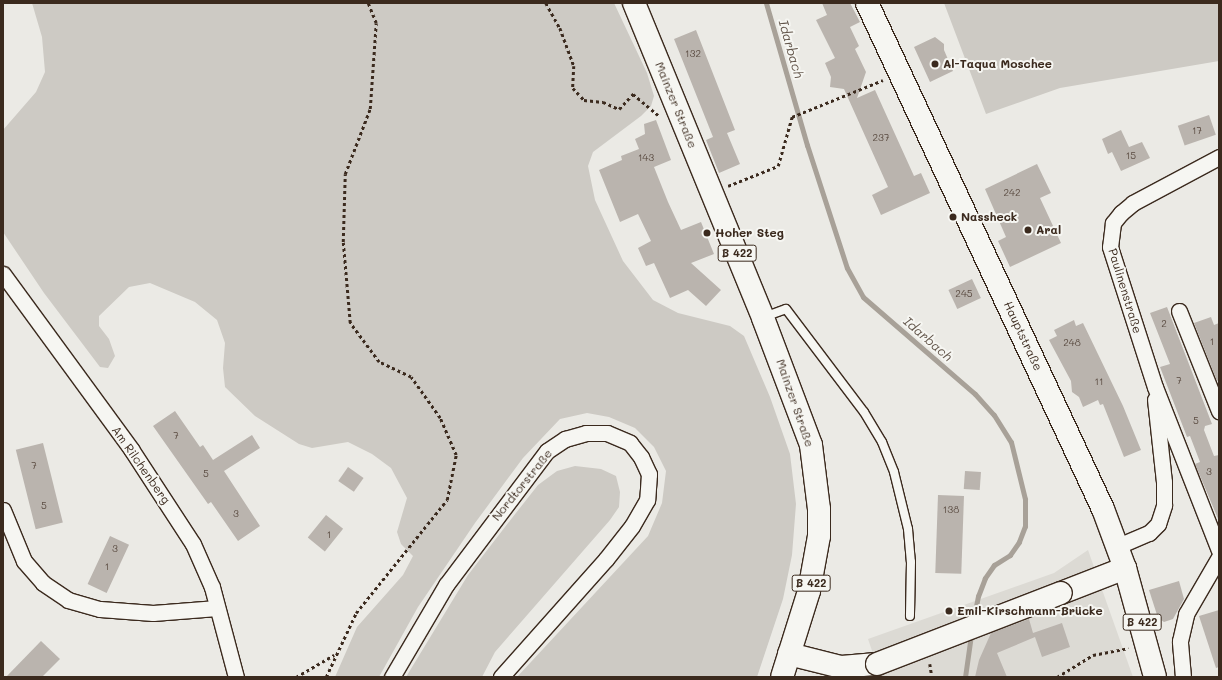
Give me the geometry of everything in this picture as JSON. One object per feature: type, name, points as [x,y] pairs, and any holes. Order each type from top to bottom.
[{"type":"main road","name":"Mainzer Straße","points":[[634,3],[763,318],[806,428],[815,466],[819,509],[819,536],[814,570],[782,677]]},
{"type":"main road","name":"Hauptstraße","points":[[867,3],[1118,546],[1155,677]]},
{"type":"main road","points":[[848,677],[877,664],[1125,568]]},
{"type":"main road","points":[[798,677],[790,664],[788,654],[842,667],[877,664]]},
{"type":"street","name":"Paulinenstraße","points":[[1219,157],[1133,203],[1113,223],[1110,247],[1156,387],[1219,550]]},
{"type":"street","name":"Am Rilchenberg","points":[[3,274],[167,501],[193,544],[218,608],[236,677]]},
{"type":"street","points":[[1179,311],[1219,410]]},
{"type":"street","name":"Paulinenstraße","points":[[1118,546],[1149,533],[1158,524],[1164,505],[1164,482],[1155,404],[1156,387]]},
{"type":"street","name":"Nordtorstraße","points":[[392,677],[446,585],[547,451],[565,439],[586,433],[607,433],[630,443],[641,457],[649,474],[647,500],[632,526],[606,559],[501,677]]},
{"type":"street","points":[[3,510],[24,561],[43,584],[68,600],[100,609],[153,613],[218,608]]},
{"type":"street","points":[[1183,677],[1180,641],[1186,614],[1219,556]]},
{"type":"lane","points":[[763,318],[786,309],[864,412],[882,442],[894,472],[908,529],[911,562],[910,616]]},
{"type":"path","points":[[326,677],[334,654],[356,613],[447,500],[456,455],[440,418],[411,377],[379,362],[350,323],[343,242],[345,174],[370,109],[376,23],[368,3]]},
{"type":"path","points":[[546,3],[560,28],[574,66],[573,88],[584,100],[603,102],[619,109],[633,94],[658,115],[676,108]]},
{"type":"path","points":[[712,192],[778,166],[792,117],[900,73]]},
{"type":"path","points":[[1057,677],[1093,655],[1147,645]]},
{"type":"path","points":[[296,677],[334,654]]},
{"type":"shaded area","points":[[32,3],[614,3],[647,73],[654,96],[651,106],[641,116],[593,152],[588,166],[595,200],[623,261],[653,300],[678,313],[730,326],[744,336],[770,397],[790,454],[796,504],[792,555],[783,599],[757,677],[517,677],[648,536],[662,503],[666,471],[654,447],[635,428],[609,417],[587,413],[560,419],[523,458],[475,523],[418,607],[379,677],[335,677],[357,627],[403,575],[413,556],[401,544],[397,532],[407,498],[391,468],[372,454],[348,442],[312,448],[299,444],[255,416],[225,387],[223,368],[225,343],[217,320],[195,302],[150,283],[129,287],[99,316],[99,326],[109,339],[115,356],[108,368],[100,367],[44,293],[3,232],[3,130],[36,92],[45,72],[42,37]]},
{"type":"shaded area","points":[[944,3],[1219,3],[1219,61],[1060,88],[986,114]]},
{"type":"shaded area","points":[[575,466],[601,469],[616,476],[620,492],[619,507],[610,520],[495,652],[482,677],[406,677],[468,575],[538,485],[557,471]]},
{"type":"shaded area","points":[[1088,550],[1133,677],[881,677],[868,639],[1054,573]]},
{"type":"building","points":[[822,3],[850,3],[860,22],[850,27],[859,46],[855,49],[866,72],[857,98],[875,90],[914,176],[921,173],[930,193],[881,215],[872,195],[888,187],[844,89],[830,87],[831,77],[825,63],[835,58],[816,20],[827,15]]},
{"type":"building","points":[[696,30],[735,130],[727,133],[740,164],[719,173],[706,140],[713,137],[674,39]]},
{"type":"building","name":"Al-Taqua Moschee","points":[[935,37],[944,44],[944,50],[953,71],[930,82],[914,47]]},
{"type":"building","points":[[1209,115],[1216,135],[1185,146],[1178,126]]},
{"type":"building","points":[[656,120],[671,160],[654,167],[668,202],[681,230],[701,222],[714,254],[691,263],[721,290],[706,306],[688,290],[670,298],[654,263],[646,266],[638,248],[651,241],[638,214],[620,222],[599,170],[622,160],[621,156],[639,149],[635,139],[645,134],[644,124]]},
{"type":"building","points":[[1121,130],[1129,147],[1142,142],[1150,158],[1121,171],[1112,152],[1108,154],[1102,139]]},
{"type":"building","points":[[1037,164],[1051,193],[1040,198],[1061,243],[1010,267],[998,241],[1006,237],[985,189]]},
{"type":"building","points":[[972,279],[981,298],[957,309],[948,290]]},
{"type":"building","points":[[1167,307],[1212,424],[1205,426],[1204,430],[1214,456],[1219,455],[1219,521],[1195,464],[1200,462],[1190,436],[1187,437],[1160,367],[1170,364],[1150,313]]},
{"type":"building","points":[[1211,317],[1214,325],[1219,323],[1219,380],[1217,381],[1194,323]]},
{"type":"building","points":[[1074,320],[1076,326],[1083,323],[1123,406],[1141,450],[1124,457],[1103,404],[1100,405],[1098,400],[1083,407],[1079,397],[1072,392],[1071,381],[1049,340],[1057,336],[1054,330]]},
{"type":"building","points":[[175,411],[200,447],[203,445],[213,460],[252,435],[260,448],[224,471],[260,526],[238,541],[211,502],[208,504],[153,426]]},
{"type":"building","points":[[43,443],[63,523],[36,529],[16,450]]},
{"type":"building","points":[[348,467],[364,478],[354,492],[338,481]]},
{"type":"building","points":[[965,471],[981,472],[980,490],[964,489]]},
{"type":"building","points":[[938,495],[964,496],[961,574],[935,573]]},
{"type":"building","points":[[326,515],[343,529],[325,551],[308,538]]},
{"type":"building","points":[[110,536],[129,545],[107,593],[88,584]]},
{"type":"building","points":[[1179,581],[1184,599],[1173,619],[1164,622],[1158,618],[1149,590]]},
{"type":"building","points":[[1219,610],[1219,667],[1216,668],[1199,616]]},
{"type":"building","points":[[1029,619],[1033,633],[1062,623],[1070,647],[1042,657],[1035,637],[997,653],[1007,677],[975,677],[979,660],[991,633]]},
{"type":"building","points":[[41,641],[60,659],[42,677],[6,677]]},
{"type":"waterway","name":"Idarbach","points":[[766,3],[807,145],[847,268],[863,297],[975,394],[994,415],[1011,442],[1025,499],[1025,526],[1019,542],[1010,555],[994,565],[985,578],[978,596],[973,621]]},
{"type":"waterway","name":"Idarbach","points":[[965,677],[971,635]]},
{"type":"place","name":"Al-Taqua Moschee","points":[[935,64]]},
{"type":"place","name":"Nassheck","points":[[953,217]]},
{"type":"place","name":"Aral","points":[[1028,230]]},
{"type":"place","name":"Hoher Steg","points":[[707,233]]},
{"type":"place","name":"Emil-Kirschmann-Brücke","points":[[949,611]]}]
